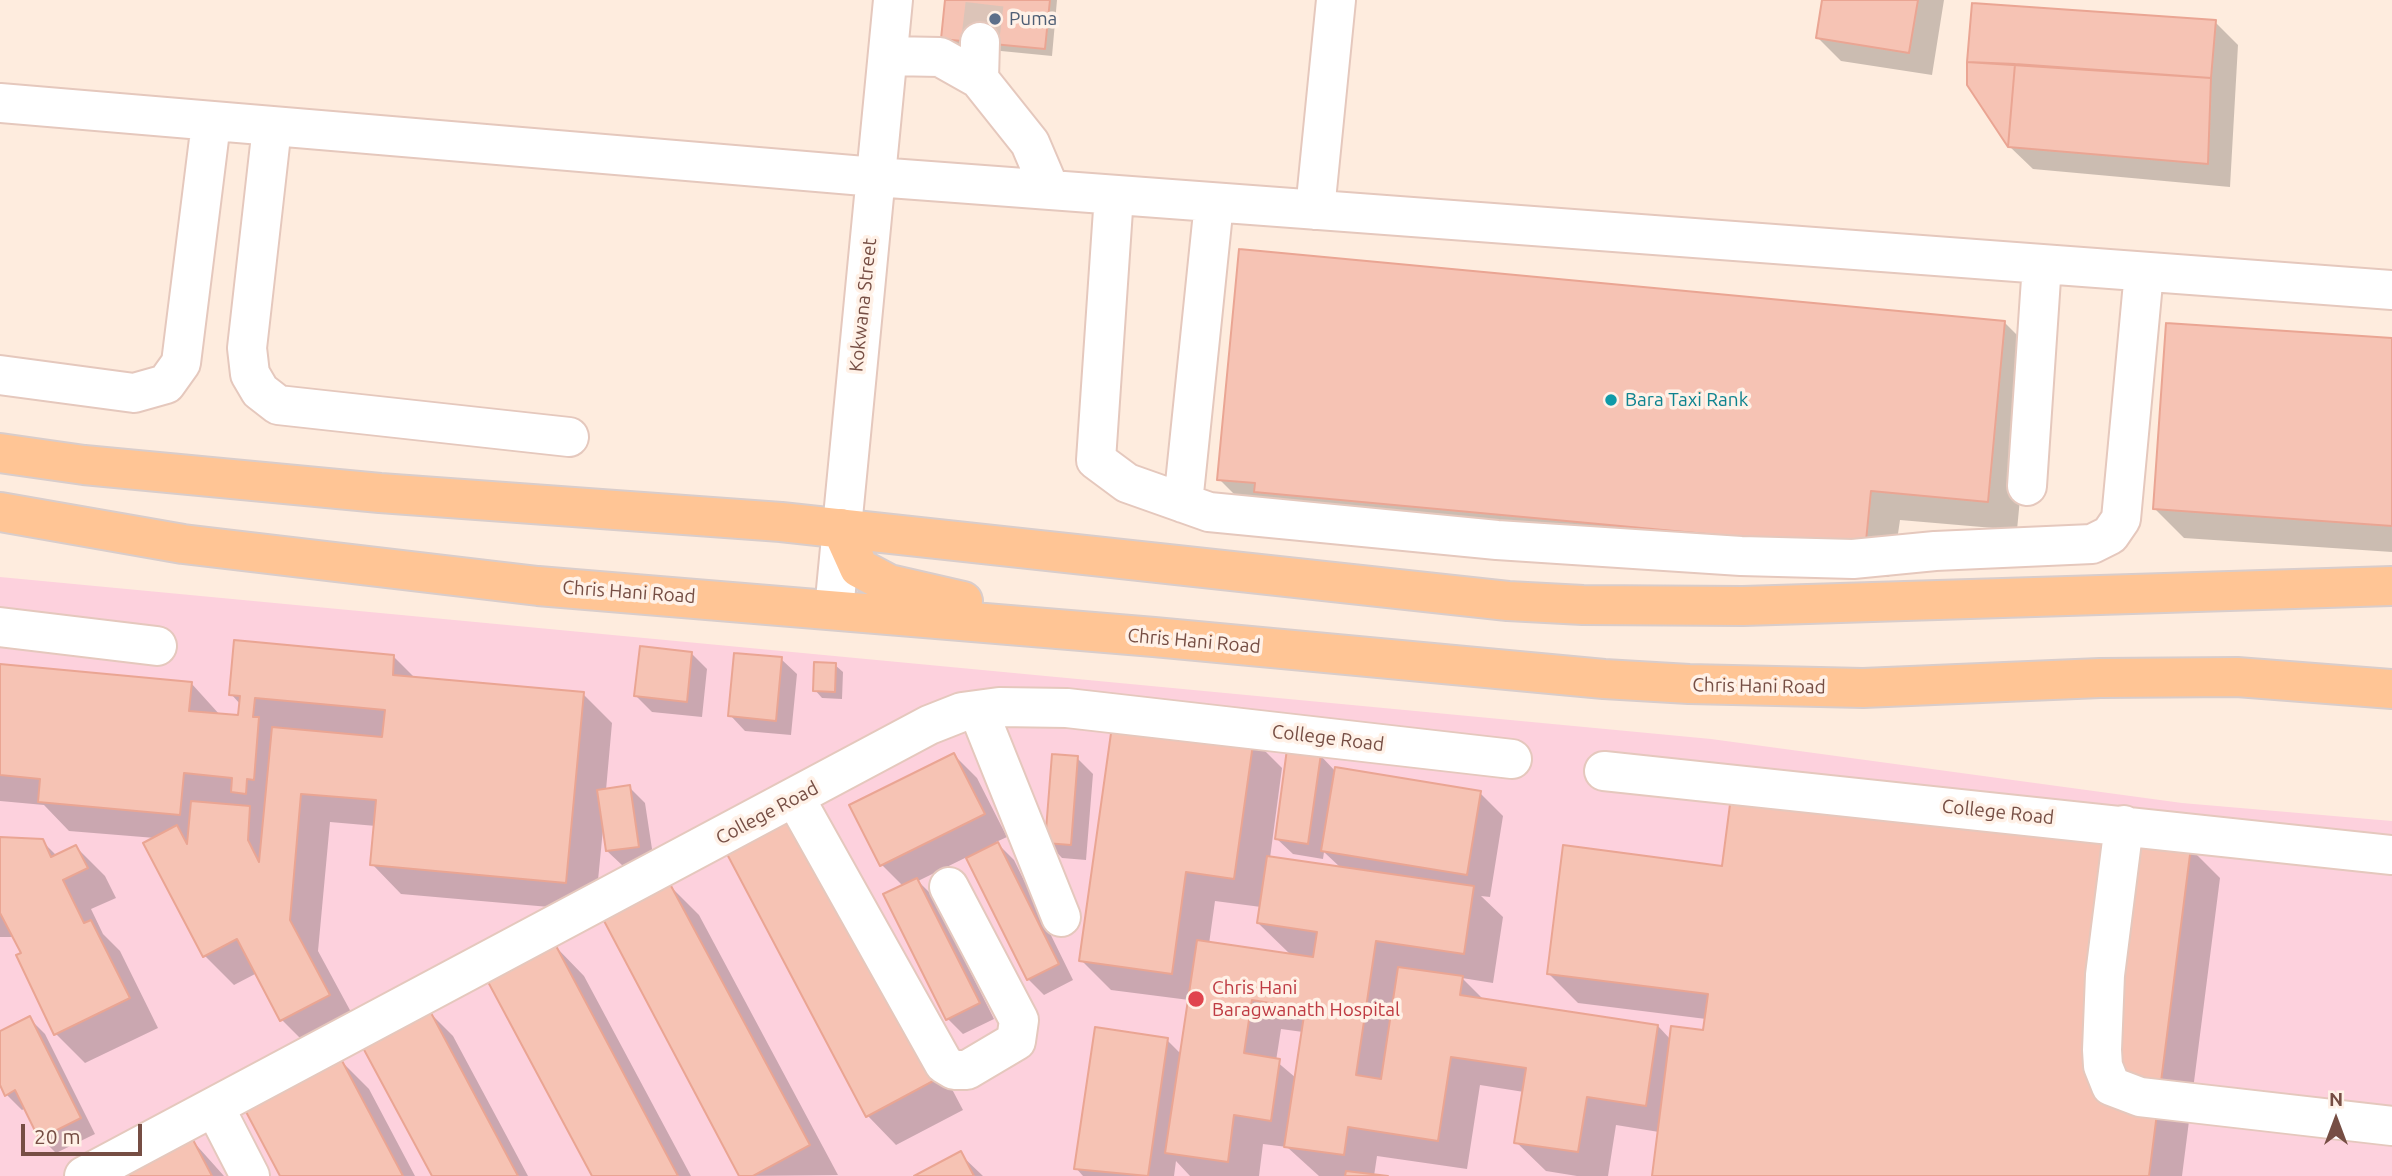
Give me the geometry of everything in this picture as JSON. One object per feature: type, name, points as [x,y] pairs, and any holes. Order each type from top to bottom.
[{"type":"main road","points":[[0,453],[84,465],[380,493],[841,528],[1494,600],[1583,605],[1743,606],[2392,586]]},
{"type":"main road","name":"Chris Hani Road","points":[[0,512],[183,544],[538,586],[1689,684],[1863,688],[2100,678],[2237,677],[2392,689]]},
{"type":"main road","points":[[841,528],[859,568],[889,584],[1154,637]]},
{"type":"street","name":"Kokwana Street","points":[[834,610],[893,0]]},
{"type":"street","points":[[1315,210],[1336,0]]},
{"type":"street","points":[[888,56],[980,60],[1030,143],[1050,190]]},
{"type":"street","points":[[0,103],[211,123],[876,177],[2392,290]]},
{"type":"street","points":[[0,375],[134,393],[166,384],[181,363],[211,123]]},
{"type":"street","points":[[272,128],[247,348],[250,374],[260,391],[278,405],[569,438]]},
{"type":"street","points":[[1114,195],[1096,460],[1126,483],[1209,512],[1497,540],[1741,556],[1853,559],[1936,551],[2092,544],[2110,536],[2121,519],[2144,272]]},
{"type":"street","points":[[1183,503],[1214,203]]},
{"type":"street","points":[[2027,486],[2042,264]]},
{"type":"street","points":[[0,626],[157,646]]},
{"type":"street","name":"College Road","points":[[84,1176],[929,725],[962,712],[999,706],[1067,708],[1512,759]]},
{"type":"street","points":[[978,710],[1061,917]]},
{"type":"street","name":"College Road","points":[[1605,771],[2392,855]]},
{"type":"street","points":[[795,798],[944,1063],[954,1070],[967,1070],[1016,1041],[1019,1020],[949,887]]},
{"type":"street","points":[[2124,825],[2105,975],[2102,1050],[2103,1066],[2111,1086],[2140,1097],[2392,1126]]},
{"type":"street","points":[[215,1108],[250,1176]]},
{"type":"shaded area","name":"Chris Hani Baragwanath Hospital","points":[[0,577],[1711,739],[2182,803],[2392,821],[2392,1176],[0,1176]]},
{"type":"building","name":"Puma","points":[[945,0],[1050,0],[1045,49],[941,39]]},
{"type":"building","points":[[1822,0],[1918,0],[1909,53],[1816,38]]},
{"type":"building","points":[[1972,3],[2216,20],[2211,78],[1967,62]]},
{"type":"building","points":[[1967,62],[2015,64],[2008,147],[1967,85]]},
{"type":"building","points":[[2015,64],[2211,78],[2208,164],[2008,147]]},
{"type":"building","name":"Bara Taxi Rank","points":[[1239,249],[2005,321],[1988,502],[1871,491],[1866,541],[1857,548],[1254,492],[1255,483],[1217,480]]},
{"type":"building","points":[[2166,323],[2392,338],[2392,526],[2153,509]]},
{"type":"building","points":[[234,640],[394,655],[393,675],[584,692],[566,883],[370,865],[376,800],[301,794],[290,920],[330,995],[280,1021],[237,939],[203,957],[143,843],[177,825],[187,844],[191,801],[250,806],[248,840],[259,862],[272,727],[382,737],[385,710],[255,698],[253,717],[259,717],[254,780],[247,779],[246,794],[231,792],[232,778],[184,773],[180,815],[38,802],[40,779],[0,775],[0,664],[192,682],[189,711],[238,715],[240,696],[229,695]]},
{"type":"building","points":[[640,646],[692,652],[687,702],[634,696]]},
{"type":"building","points":[[734,653],[782,657],[776,721],[728,716]]},
{"type":"building","points":[[814,662],[836,663],[835,692],[813,691]]},
{"type":"building","points":[[1113,719],[1254,737],[1234,879],[1186,872],[1172,974],[1079,961]]},
{"type":"building","points":[[1287,749],[1321,754],[1308,844],[1275,839]]},
{"type":"building","points":[[954,753],[985,814],[880,866],[849,805]]},
{"type":"building","points":[[1052,754],[1078,756],[1071,845],[1045,843]]},
{"type":"building","points":[[1335,767],[1481,791],[1467,875],[1321,851]]},
{"type":"building","points":[[630,785],[639,847],[606,851],[597,790]]},
{"type":"building","points":[[1732,789],[2191,847],[2149,1176],[1652,1176],[1671,1026],[1703,1030],[1708,994],[1547,974],[1563,845],[1722,866]]},
{"type":"building","points":[[796,818],[935,1080],[866,1117],[727,854]]},
{"type":"building","points":[[0,837],[43,839],[51,857],[76,845],[88,868],[63,880],[84,923],[91,920],[130,998],[54,1035],[16,955],[21,953],[0,913]]},
{"type":"building","points":[[998,842],[1059,964],[1027,980],[966,858]]},
{"type":"building","points":[[1267,856],[1474,886],[1464,954],[1376,941],[1356,1075],[1381,1079],[1398,967],[1463,976],[1460,995],[1658,1025],[1646,1106],[1587,1097],[1578,1152],[1514,1143],[1526,1068],[1451,1057],[1438,1141],[1348,1127],[1344,1155],[1284,1147],[1305,1009],[1252,1000],[1244,1053],[1280,1059],[1271,1121],[1234,1115],[1228,1162],[1165,1153],[1197,940],[1313,957],[1317,932],[1257,923]]},
{"type":"building","points":[[917,878],[980,1003],[946,1020],[883,894]]},
{"type":"building","points":[[670,884],[810,1145],[753,1176],[739,1176],[603,919]]},
{"type":"building","points":[[555,944],[678,1176],[592,1176],[487,980]]},
{"type":"building","points":[[430,1011],[518,1176],[432,1176],[362,1046]]},
{"type":"building","points":[[30,1016],[81,1118],[39,1139],[15,1090],[5,1096],[0,1085],[0,1031]]},
{"type":"building","points":[[1095,1027],[1168,1038],[1148,1176],[1074,1169]]},
{"type":"building","points":[[340,1057],[403,1176],[280,1176],[244,1108]]},
{"type":"building","points":[[191,1136],[212,1176],[125,1176]]},
{"type":"building","points":[[961,1151],[974,1176],[914,1176]]},
{"type":"building","points":[[1346,1171],[1388,1176],[1345,1176]]},
{"type":"tunnel","points":[[980,42],[985,0]]},
{"type":"place","name":"Puma","points":[[995,19]]},
{"type":"place","name":"Bara Taxi Rank","points":[[1611,400]]},
{"type":"place","name":"Chris Hani Baragwanath Hospital","points":[[1196,999]]}]
